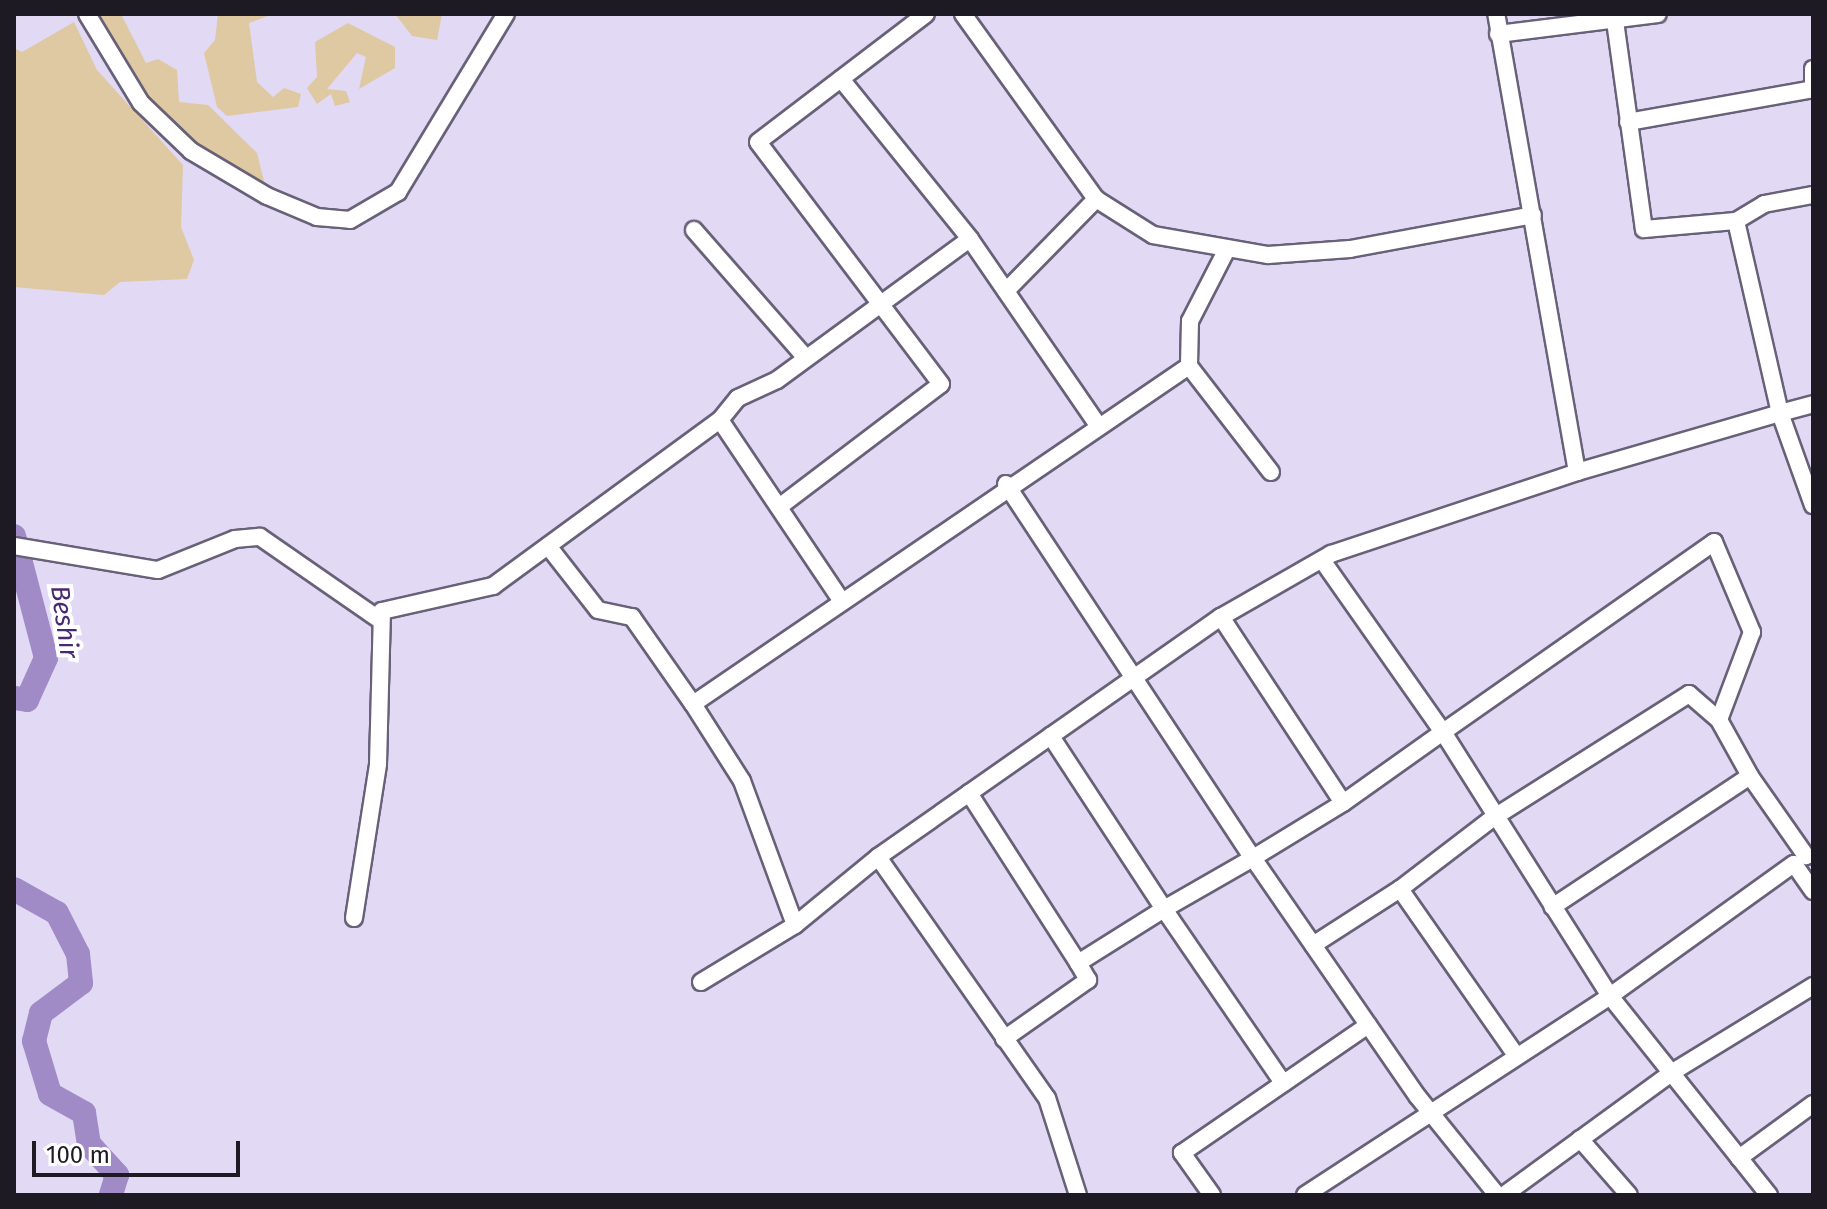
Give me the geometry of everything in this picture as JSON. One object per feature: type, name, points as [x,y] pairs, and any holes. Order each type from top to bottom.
[{"type":"street","points":[[87,14],[141,103],[191,151],[267,196],[317,217],[350,220],[398,192],[506,14]]},
{"type":"street","points":[[779,507],[941,384],[883,301],[758,142],[926,14]]},
{"type":"street","points":[[963,14],[1096,199],[1153,235],[1226,251],[1350,249],[1533,215]]},
{"type":"street","points":[[1496,14],[1577,472]]},
{"type":"street","points":[[1498,34],[1658,14]]},
{"type":"street","points":[[1615,21],[1644,229],[1736,221],[1764,204],[1813,195]]},
{"type":"street","points":[[1628,122],[1813,89],[1813,69]]},
{"type":"street","points":[[841,79],[970,239],[1097,424]]},
{"type":"street","points":[[1006,291],[1096,199]]},
{"type":"street","points":[[1736,221],[1780,413],[1813,505]]},
{"type":"street","points":[[694,230],[806,358]]},
{"type":"street","points":[[377,618],[396,604],[493,586],[720,420],[738,398],[806,358],[970,239]]},
{"type":"street","points":[[1226,251],[1190,321],[1189,366],[1271,472]]},
{"type":"street","points":[[693,704],[1006,484],[1189,366]]},
{"type":"street","points":[[701,982],[795,925],[878,857],[1221,617],[1322,560],[1577,472],[1813,404]]},
{"type":"street","points":[[720,420],[841,600]]},
{"type":"street","points":[[1006,484],[1253,858],[1368,1025],[1497,1195]]},
{"type":"street","points":[[14,546],[158,570],[235,539],[260,537],[377,618]]},
{"type":"street","points":[[1078,963],[1343,803],[1714,542],[1752,632],[1719,720]]},
{"type":"street","points":[[548,546],[598,610],[632,617],[693,704],[742,781],[795,925]]},
{"type":"street","points":[[1322,560],[1443,732],[1493,818],[1610,996],[1769,1195]]},
{"type":"street","points":[[1221,617],[1343,803]]},
{"type":"street","points":[[354,918],[378,764],[377,618]]},
{"type":"street","points":[[1313,945],[1400,889],[1493,818],[1689,694],[1719,720],[1750,776],[1804,857],[1813,891]]},
{"type":"street","points":[[1051,736],[1283,1083]]},
{"type":"street","points":[[1552,907],[1750,776]]},
{"type":"street","points":[[969,793],[1088,980],[1004,1039]]},
{"type":"street","points":[[878,857],[1047,1098],[1078,1195]]},
{"type":"street","points":[[1305,1195],[1429,1109],[1610,996],[1804,857]]},
{"type":"street","points":[[1400,889],[1516,1055]]},
{"type":"street","points":[[1504,1195],[1671,1073],[1813,986]]},
{"type":"street","points":[[1212,1195],[1182,1153],[1368,1025]]},
{"type":"street","points":[[1739,1158],[1813,1104]]},
{"type":"street","points":[[1580,1139],[1629,1195]]},
{"type":"shaded area","points":[[87,14],[121,14],[146,63],[158,59],[177,70],[179,102],[208,105],[257,153],[266,189],[165,123]]},
{"type":"shaded area","points":[[218,14],[273,14],[249,23],[257,82],[273,97],[284,88],[301,94],[298,107],[227,116],[217,107],[204,53],[215,40]]},
{"type":"shaded area","points":[[395,14],[442,14],[437,40],[412,36]]},
{"type":"shaded area","points":[[74,22],[97,70],[183,165],[181,227],[194,260],[187,279],[120,282],[104,295],[14,287],[14,48],[22,52]]},
{"type":"shaded area","points":[[348,23],[395,47],[395,68],[359,89],[366,57],[357,53],[327,89],[346,91],[350,102],[335,106],[331,94],[317,104],[307,88],[317,77],[315,42]]},
{"type":"waterway","name":"Beshir","points":[[14,536],[46,658],[27,700],[14,698]]},
{"type":"waterway","name":"Beshir","points":[[14,889],[57,913],[78,954],[81,983],[41,1013],[34,1041],[50,1094],[84,1113],[89,1144],[117,1175],[111,1195]]}]
